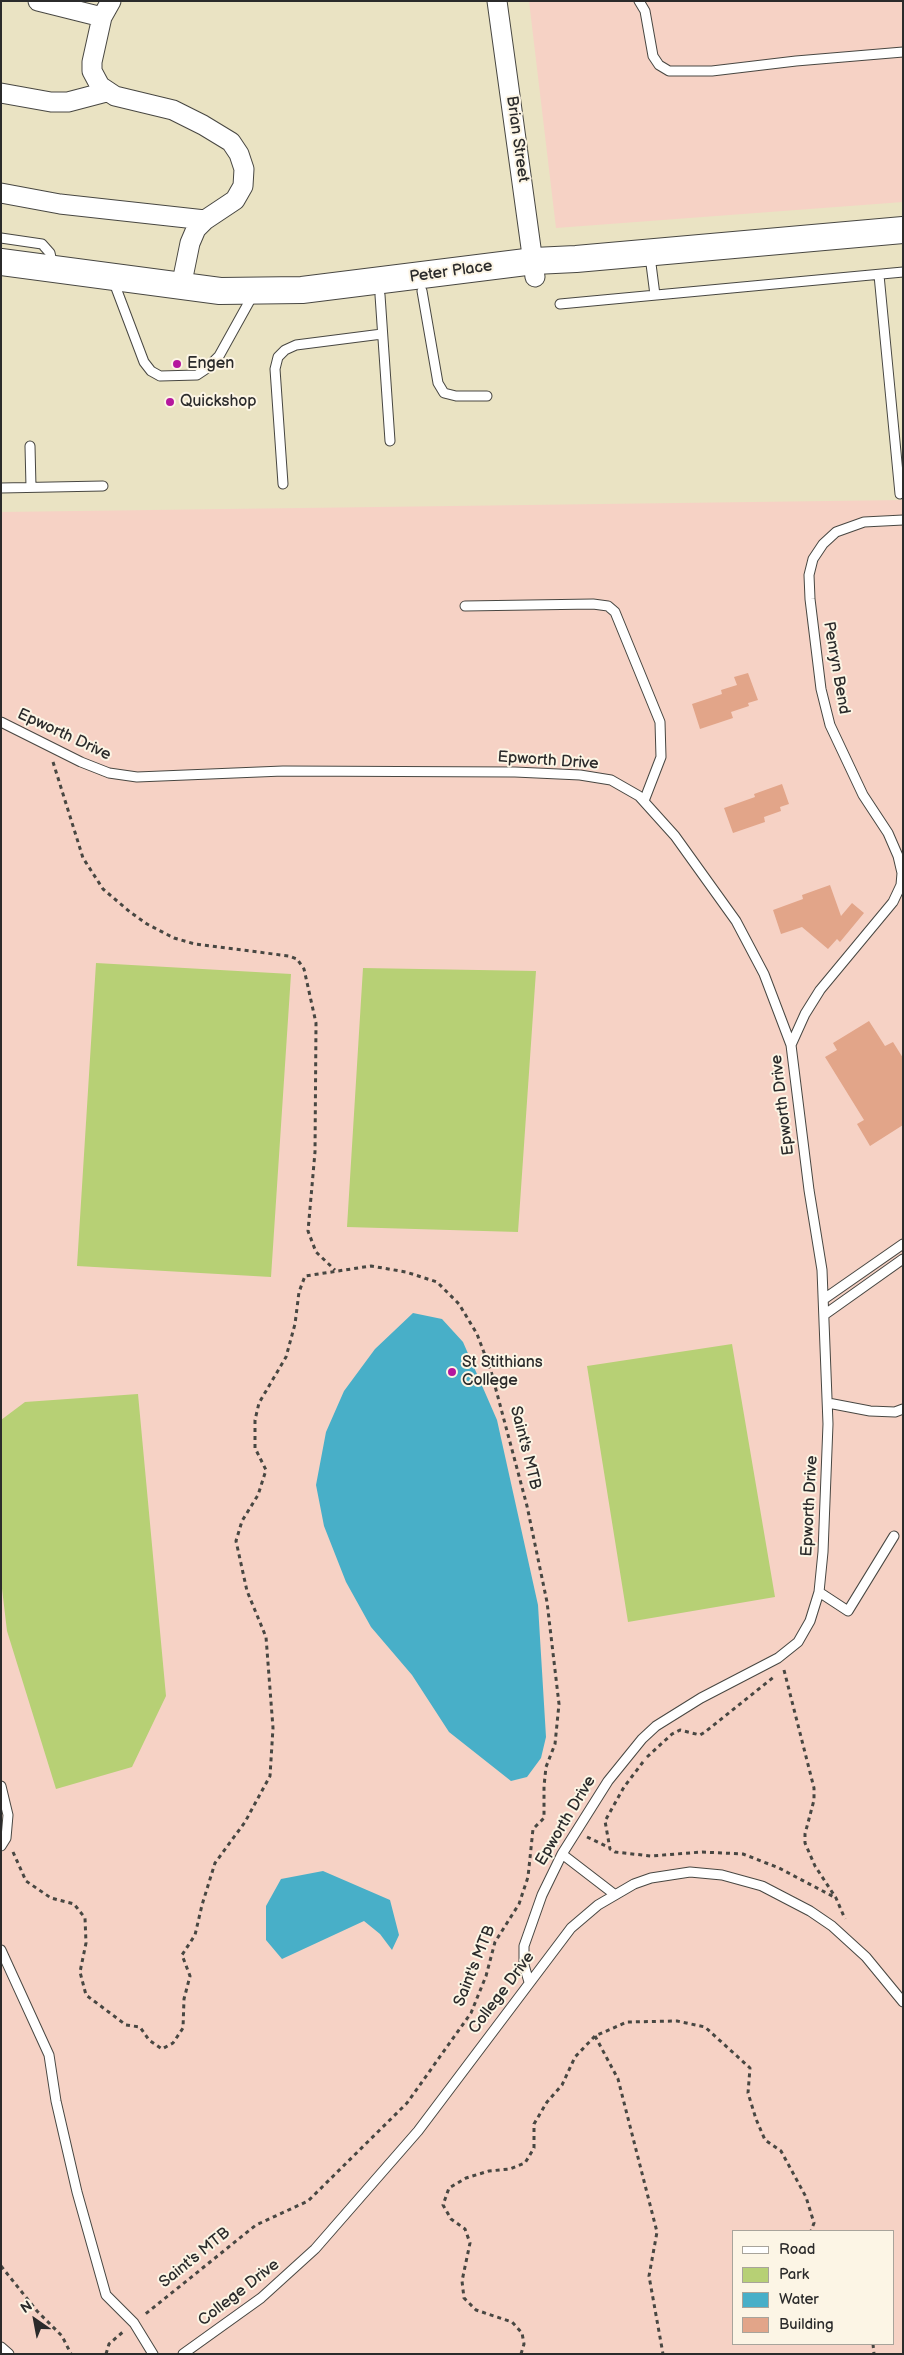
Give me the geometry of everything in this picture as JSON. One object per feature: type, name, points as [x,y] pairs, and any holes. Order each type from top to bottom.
[{"type":"main road","name":"Peter Place","points":[[1,273],[181,287],[303,301],[422,291],[576,259],[903,230]]},
{"type":"main road","name":"Peter Place","points":[[1,262],[54,270],[186,297],[253,295],[534,269],[651,264],[903,243]]},
{"type":"street","points":[[38,1],[107,9],[92,62],[96,80],[106,92],[115,96],[173,110],[231,142],[239,154],[244,169],[243,186],[235,200],[196,228],[190,242],[181,287]]},
{"type":"street","name":"Brian Street","points":[[497,1],[534,269]]},
{"type":"street","points":[[1,93],[51,102],[68,102],[106,92]]},
{"type":"street","points":[[1,193],[60,204],[205,220]]},
{"type":"lane","points":[[639,1],[645,11],[653,56],[659,65],[669,71],[712,71],[796,60],[903,52]]},
{"type":"lane","points":[[1,238],[42,244],[50,253],[54,270]]},
{"type":"lane","points":[[651,264],[655,295]]},
{"type":"lane","points":[[560,304],[903,272]]},
{"type":"lane","points":[[879,275],[900,494]]},
{"type":"lane","points":[[114,282],[144,362],[151,371],[160,376],[197,375],[206,369],[219,356],[253,295]]},
{"type":"lane","points":[[422,291],[438,383],[444,393],[456,396],[487,396]]},
{"type":"lane","points":[[380,295],[390,441]]},
{"type":"lane","points":[[283,484],[275,369],[278,357],[285,350],[296,345],[382,334]]},
{"type":"lane","points":[[30,446],[31,487]]},
{"type":"lane","points":[[1,488],[103,486]]},
{"type":"lane","name":"Penryn Bend","points":[[792,1045],[805,1014],[820,990],[893,902],[901,885],[902,873],[898,856],[888,833],[863,795],[830,725],[822,689],[810,599],[809,575],[813,559],[823,544],[836,532],[864,522],[903,520]]},
{"type":"lane","points":[[465,606],[593,604],[608,606],[615,612],[660,722],[661,757],[644,801]]},
{"type":"lane","name":"Epworth Drive","points":[[1,722],[48,747],[109,773],[137,777],[283,771],[543,773],[580,775],[611,780],[639,796],[675,836],[736,921],[764,974],[792,1045],[824,1299],[828,1403],[824,1542],[819,1592],[810,1621],[798,1642],[778,1658],[673,1715],[642,1740],[608,1781],[562,1854],[542,1895],[524,1946],[524,1965],[529,1982]]},
{"type":"lane","points":[[824,1299],[903,1244]]},
{"type":"lane","points":[[824,1315],[903,1259]]},
{"type":"lane","points":[[828,1403],[870,1411],[895,1412],[903,1409]]},
{"type":"lane","points":[[819,1592],[848,1610],[894,1536]]},
{"type":"lane","points":[[1,1786],[8,1816],[4,1842]]},
{"type":"lane","points":[[562,1854],[614,1894]]},
{"type":"lane","name":"College Drive","points":[[183,2354],[261,2298],[295,2268],[340,2222],[418,2131],[571,1928],[614,1894],[651,1878],[690,1872],[722,1875],[762,1886],[825,1921],[851,1942],[880,1972],[903,2002]]},
{"type":"lane","points":[[1,1950],[49,2055],[56,2101],[70,2165],[106,2295],[134,2323],[153,2354]]},
{"type":"lane","points":[[1,2347],[9,2354]]},
{"type":"path","points":[[48,747],[83,858],[103,889],[147,924],[174,938],[203,946],[289,956],[297,959],[304,969],[316,1023],[315,1152],[308,1231],[316,1252],[336,1270]]},
{"type":"path","name":"Saint's MTB","points":[[4,1842],[26,1881],[51,1898],[74,1904],[85,1918],[86,1943],[80,1972],[86,1995],[126,2025],[140,2027],[149,2040],[162,2049],[173,2043],[183,2028],[184,1999],[190,1976],[182,1955],[196,1936],[202,1905],[215,1863],[245,1822],[270,1776],[273,1728],[266,1637],[247,1591],[236,1541],[242,1521],[258,1495],[266,1470],[255,1448],[255,1420],[259,1403],[286,1357],[295,1324],[299,1292],[305,1276],[371,1266],[406,1272],[437,1282],[459,1304],[477,1334],[504,1412],[538,1553],[554,1652],[558,1704],[554,1744],[546,1767],[544,1818],[533,1830],[528,1877],[519,1904],[495,1942],[486,1976],[471,2013],[407,2103],[308,2201],[256,2226],[109,2344],[106,2354]]},
{"type":"path","points":[[608,1847],[604,1820],[624,1787],[649,1754],[680,1730],[700,1735],[705,1732],[790,1666]]},
{"type":"path","points":[[784,1670],[814,1788],[814,1800],[805,1834],[805,1843],[815,1866],[836,1898],[848,1926],[851,1942]]},
{"type":"path","points":[[585,1836],[615,1852],[638,1855],[651,1856],[702,1852],[743,1854],[779,1868],[836,1898]]},
{"type":"path","points":[[521,2354],[524,2344],[522,2333],[512,2322],[476,2310],[464,2298],[462,2281],[470,2243],[465,2229],[452,2219],[442,2205],[449,2188],[466,2178],[489,2171],[510,2169],[526,2163],[534,2148],[534,2124],[547,2102],[562,2085],[575,2057],[595,2036],[627,2022],[677,2021],[705,2028],[750,2068],[748,2093],[765,2140],[781,2151],[806,2197],[814,2223],[811,2230]]},
{"type":"path","points":[[595,2036],[618,2079],[642,2178],[658,2232],[649,2276],[663,2354]]},
{"type":"path","points":[[1,2266],[37,2311],[62,2336],[71,2354]]},
{"type":"shaded area","points":[[529,1],[903,1],[903,202],[556,228]]},
{"type":"shaded area","name":"St Stithians College","points":[[903,500],[903,2354],[1,2354],[1,512]]},
{"type":"green space","points":[[96,963],[291,974],[271,1277],[77,1266]]},
{"type":"green space","points":[[363,968],[536,971],[518,1232],[347,1227]]},
{"type":"green space","points":[[732,1344],[775,1597],[628,1622],[587,1366]]},
{"type":"green space","points":[[138,1394],[166,1696],[132,1767],[56,1789],[7,1631],[1,1580],[1,1420],[25,1402]]},
{"type":"water","points":[[413,1313],[442,1319],[463,1342],[497,1420],[538,1605],[546,1737],[541,1758],[527,1777],[511,1781],[449,1732],[412,1675],[371,1627],[346,1582],[324,1526],[316,1485],[326,1432],[344,1391],[375,1349]]},
{"type":"water","points":[[323,1871],[390,1900],[399,1935],[392,1950],[380,1934],[364,1921],[282,1959],[266,1940],[266,1906],[281,1879]]},
{"type":"building","points":[[748,673],[758,700],[748,703],[749,706],[731,712],[733,718],[700,729],[692,704],[722,694],[721,690],[737,685],[734,677]]},
{"type":"building","points":[[782,784],[789,804],[780,807],[781,811],[764,817],[765,822],[733,833],[724,808],[755,797],[754,794]]},
{"type":"building","points":[[830,885],[841,916],[852,903],[864,913],[840,942],[837,939],[828,949],[802,927],[781,934],[773,910],[803,899],[802,895]]},
{"type":"building","points":[[869,1021],[885,1046],[893,1042],[903,1058],[903,1125],[870,1146],[857,1124],[864,1120],[825,1057],[837,1050],[833,1043]]},
{"type":"place","name":"Engen","points":[[177,364]]},
{"type":"place","name":"Quickshop","points":[[170,402]]},
{"type":"place","name":"St Stithians College","points":[[452,1372]]}]
